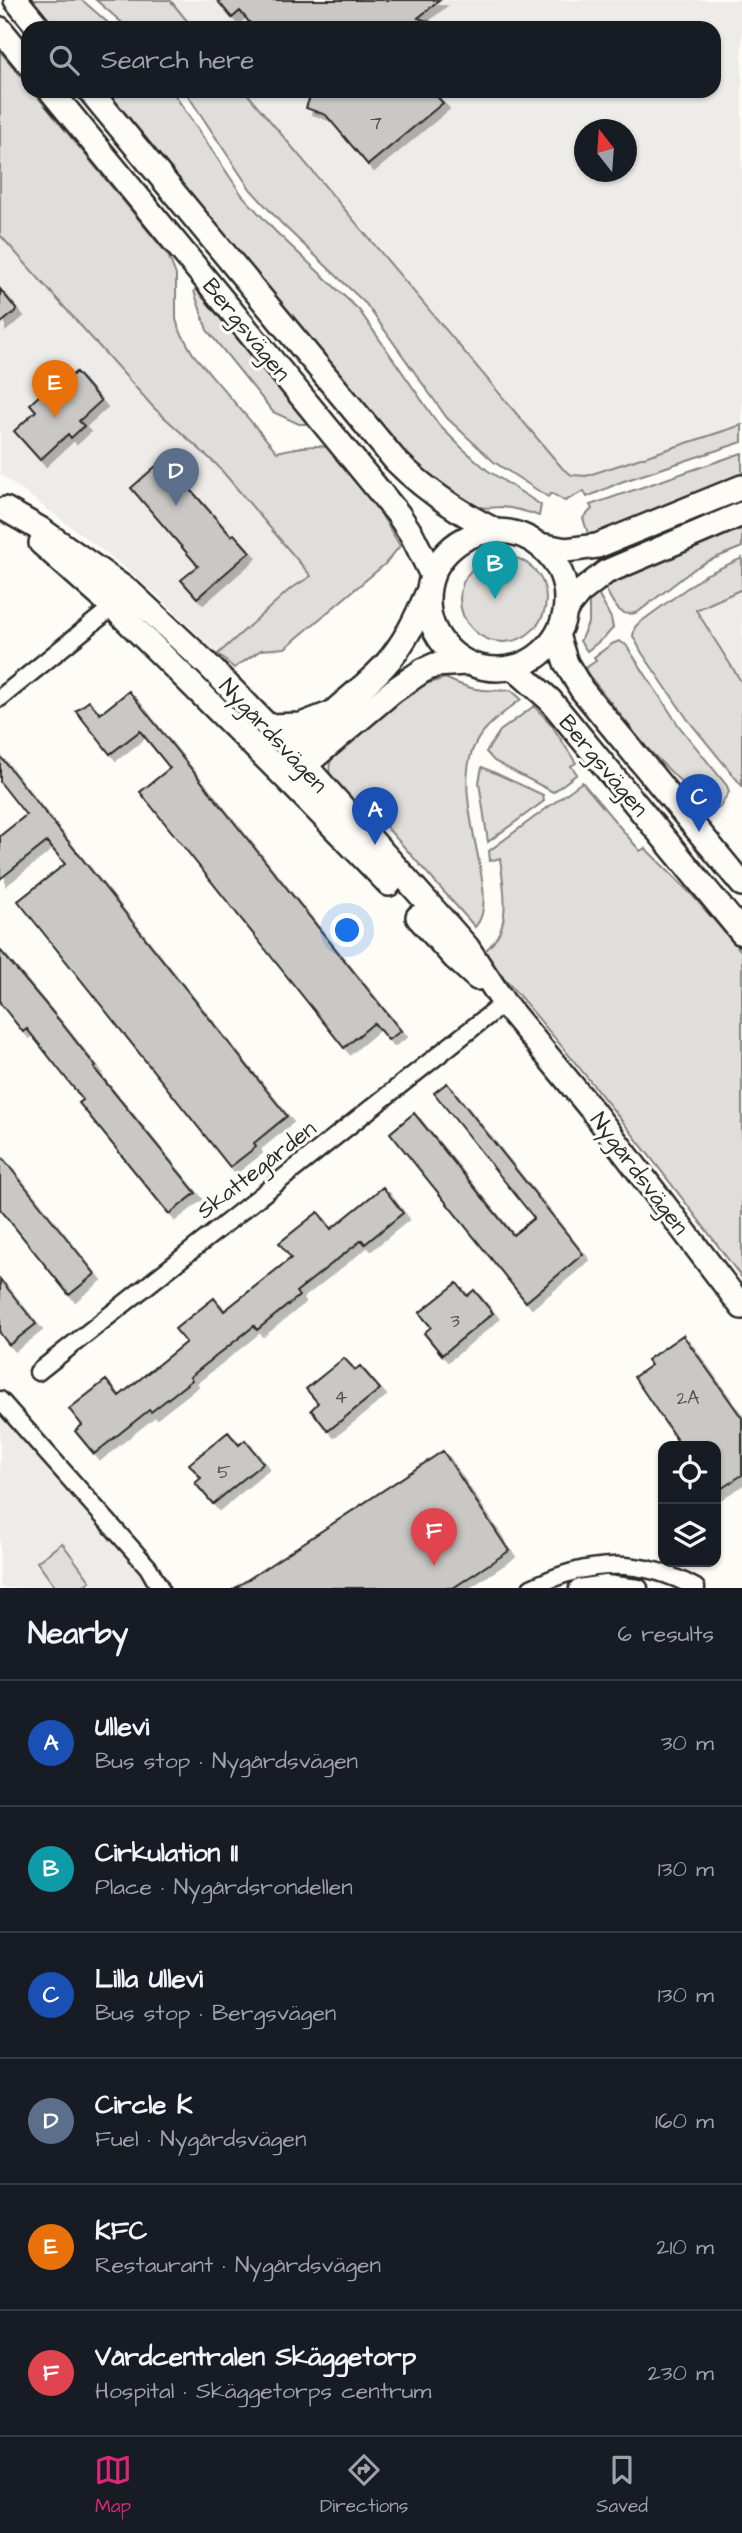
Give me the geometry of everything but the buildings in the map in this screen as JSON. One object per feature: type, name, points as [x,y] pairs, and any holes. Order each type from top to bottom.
[{"type":"main road","points":[[16,0],[33,21]]},
{"type":"main road","points":[[0,29],[21,54]]},
{"type":"main road","name":"Bergsvägen","points":[[57,98],[398,514],[412,535],[429,585]]},
{"type":"main road","name":"Bergsvägen","points":[[96,98],[395,460],[431,494],[457,512],[494,530]]},
{"type":"main road","points":[[540,545],[566,550],[597,545],[742,487]]},
{"type":"main road","name":"Nygårdsvägen","points":[[2,507],[68,569],[122,600],[207,664],[268,726],[295,765]]},
{"type":"main road","points":[[566,609],[579,593],[606,572],[742,514]]},
{"type":"main road","points":[[494,530],[510,532],[540,545],[552,558],[566,591],[566,609],[557,635],[539,655],[514,668],[490,669],[466,663],[435,665],[393,691],[295,765],[333,712],[392,657],[412,626],[444,555],[463,539],[494,530]]},
{"type":"main road","points":[[429,585],[430,622],[444,646],[466,663]]},
{"type":"main road","name":"Nygårdsvägen","points":[[122,600],[295,765],[467,947],[504,1003],[592,1110],[742,1307]]},
{"type":"main road","name":"Bergsvägen","points":[[557,635],[566,663],[582,690],[742,884]]},
{"type":"main road","name":"Bergsvägen","points":[[514,668],[550,700],[742,933]]},
{"type":"main road","points":[[268,726],[301,725],[333,712]]},
{"type":"main road","name":"Nygårdsvägen","points":[[721,1280],[742,1314]]},
{"type":"street","points":[[0,698],[122,600]]},
{"type":"street","name":"Skattegården","points":[[38,1372],[504,1003]]},
{"type":"street","points":[[0,1400],[148,1567],[158,1586]]},
{"type":"street","points":[[531,1588],[589,1567],[620,1565],[653,1570],[676,1577],[696,1588]]},
{"type":"street","points":[[578,1588],[606,1584],[639,1588]]},
{"type":"shaded area","points":[[32,0],[82,0],[106,21],[49,21]]},
{"type":"shaded area","points":[[96,0],[170,0],[187,21],[120,21]]},
{"type":"shaded area","points":[[170,0],[742,0],[742,425],[586,476],[572,475],[563,469],[251,98],[721,98],[721,21],[187,21]]},
{"type":"shaded area","points":[[0,51],[21,76],[21,98],[39,98],[168,255],[176,275],[176,319],[193,354],[277,452],[315,446],[326,447],[334,452],[366,492],[400,546],[385,564],[285,648],[261,650],[234,668],[218,654],[289,590],[311,576],[217,465],[154,408],[0,235]]},
{"type":"shaded area","points":[[113,98],[177,98],[242,195],[275,231],[359,310],[439,425],[487,470],[541,505],[539,516],[511,508],[481,508],[456,498],[425,474],[399,447]]},
{"type":"shaded area","points":[[190,98],[251,98],[563,469],[572,475],[586,476],[742,425],[742,442],[621,482],[587,497],[584,491],[565,501],[551,493],[548,497],[494,462],[447,418],[366,304],[282,224],[250,189]]},
{"type":"shaded area","points":[[0,235],[154,408],[217,465],[312,577],[289,590],[218,654],[156,594],[110,556],[0,474]]},
{"type":"shaded area","points":[[196,289],[308,424],[299,424],[273,412],[207,330],[194,291]]},
{"type":"shaded area","points":[[742,453],[742,475],[602,533],[588,534],[583,518],[592,509],[590,505]]},
{"type":"shaded area","points":[[742,525],[742,547],[694,569],[638,612],[631,614],[621,611],[604,586],[611,580]]},
{"type":"shaded area","points":[[503,556],[519,560],[533,569],[542,583],[546,599],[542,615],[533,629],[519,638],[503,642],[487,638],[473,629],[464,615],[460,599],[464,583],[473,569],[487,560]]},
{"type":"shaded area","points":[[742,558],[742,589],[696,610],[742,683],[742,786],[688,720],[633,636],[639,623],[705,575]]},
{"type":"shaded area","points":[[742,589],[742,683],[696,610]]},
{"type":"shaded area","points":[[597,592],[611,618],[613,628],[587,651],[580,641],[589,621],[589,600]]},
{"type":"shaded area","points":[[619,641],[626,645],[679,726],[727,786],[729,792],[720,807],[712,813],[647,748],[584,669],[596,661],[594,657]]},
{"type":"shaded area","points":[[445,678],[477,689],[511,690],[521,699],[484,731],[471,753],[467,779],[469,807],[483,890],[483,911],[475,927],[382,822],[376,826],[345,799],[332,781],[330,772],[330,762],[336,753],[409,693],[420,686]]},
{"type":"shaded area","points":[[534,706],[551,724],[576,763],[571,766],[577,774],[553,792],[494,761],[486,752],[500,731]]},
{"type":"shaded area","points":[[482,767],[543,795],[544,801],[488,842],[479,782]]},
{"type":"shaded area","points":[[582,782],[640,851],[645,848],[693,896],[742,952],[742,1278],[616,1113],[482,953],[499,933],[504,910],[500,858],[490,861],[489,851]]},
{"type":"shaded area","points":[[0,1400],[157,1584],[150,1588],[0,1588]]},
{"type":"shaded area","points":[[62,1543],[90,1581],[80,1588],[56,1588],[37,1562]]},
{"type":"place","name":"KFC","points":[[55,418]]},
{"type":"place","name":"Circle K","points":[[176,506]]},
{"type":"place","name":"Cirkulation II","points":[[495,599]]},
{"type":"place","name":"Lilla Ullevi","points":[[699,832]]},
{"type":"place","name":"Ullevi","points":[[375,845]]},
{"type":"place","name":"Vårdcentralen Skäggetorp","points":[[434,1566]]}]
